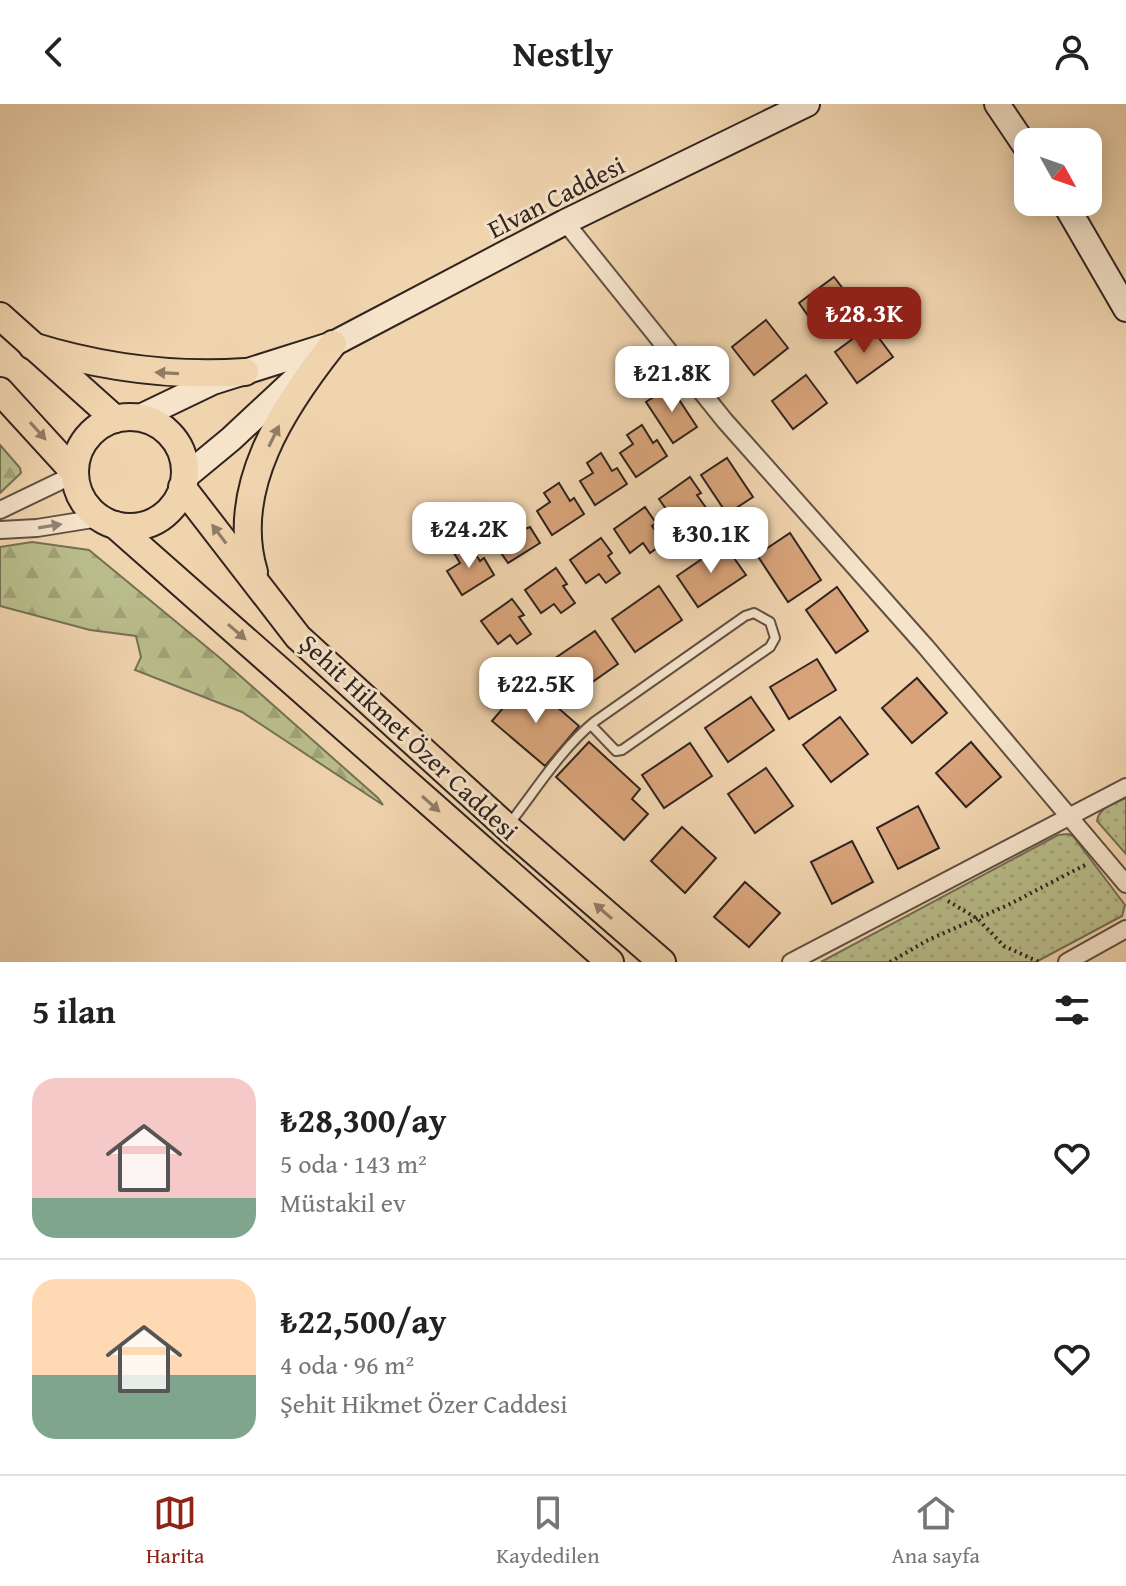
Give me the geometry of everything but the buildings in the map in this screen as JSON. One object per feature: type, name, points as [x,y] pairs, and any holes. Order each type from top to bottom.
[{"type":"main road","name":"Elvan Caddesi","points":[[333,344],[565,222],[807,104]]},
{"type":"main road","points":[[997,104],[1014,129]]},
{"type":"main road","points":[[1072,216],[1126,309]]},
{"type":"main road","points":[[0,316],[32,346],[126,418],[154,422],[168,432],[178,445],[183,460],[184,482]]},
{"type":"main road","points":[[333,344],[184,482],[175,502],[164,515],[140,525],[107,521],[86,506],[78,490],[75,473],[77,455],[98,427],[213,382],[333,344]]},
{"type":"main road","points":[[262,590],[251,564],[246,536],[252,485],[284,416],[333,344]]},
{"type":"main road","points":[[32,346],[71,358],[138,370],[183,374],[245,372]]},
{"type":"main road","points":[[0,391],[75,473]]},
{"type":"main road","name":"Şehit Hikmet Özer Caddesi","points":[[184,482],[298,637],[507,827],[662,962]]},
{"type":"main road","name":"Şehit Hikmet Özer Caddesi","points":[[107,521],[610,962]]},
{"type":"street","points":[[565,222],[725,421],[925,646],[1126,884]]},
{"type":"street","points":[[0,510],[75,473]]},
{"type":"street","points":[[0,530],[107,521]]},
{"type":"street","points":[[791,962],[1126,787]]},
{"type":"street","points":[[1067,962],[1126,929]]},
{"type":"lane","points":[[507,827],[573,743],[591,725],[745,616],[754,613],[770,622],[775,638],[770,647],[622,750],[609,747],[591,725]]},
{"type":"path","points":[[890,962],[928,940],[978,919],[1102,855]]},
{"type":"path","points":[[928,890],[978,919],[1004,946],[1039,962]]},
{"type":"green space","points":[[0,445],[21,473],[0,493]]},
{"type":"green space","points":[[32,542],[89,550],[220,658],[383,805],[242,712],[135,670],[141,657],[136,636],[90,630],[0,606],[0,547]]},
{"type":"green space","points":[[1126,798],[1126,854],[1097,821],[1104,809]]},
{"type":"green space","points":[[1058,835],[1073,836],[1125,905],[1122,916],[1036,962],[821,962]]}]
